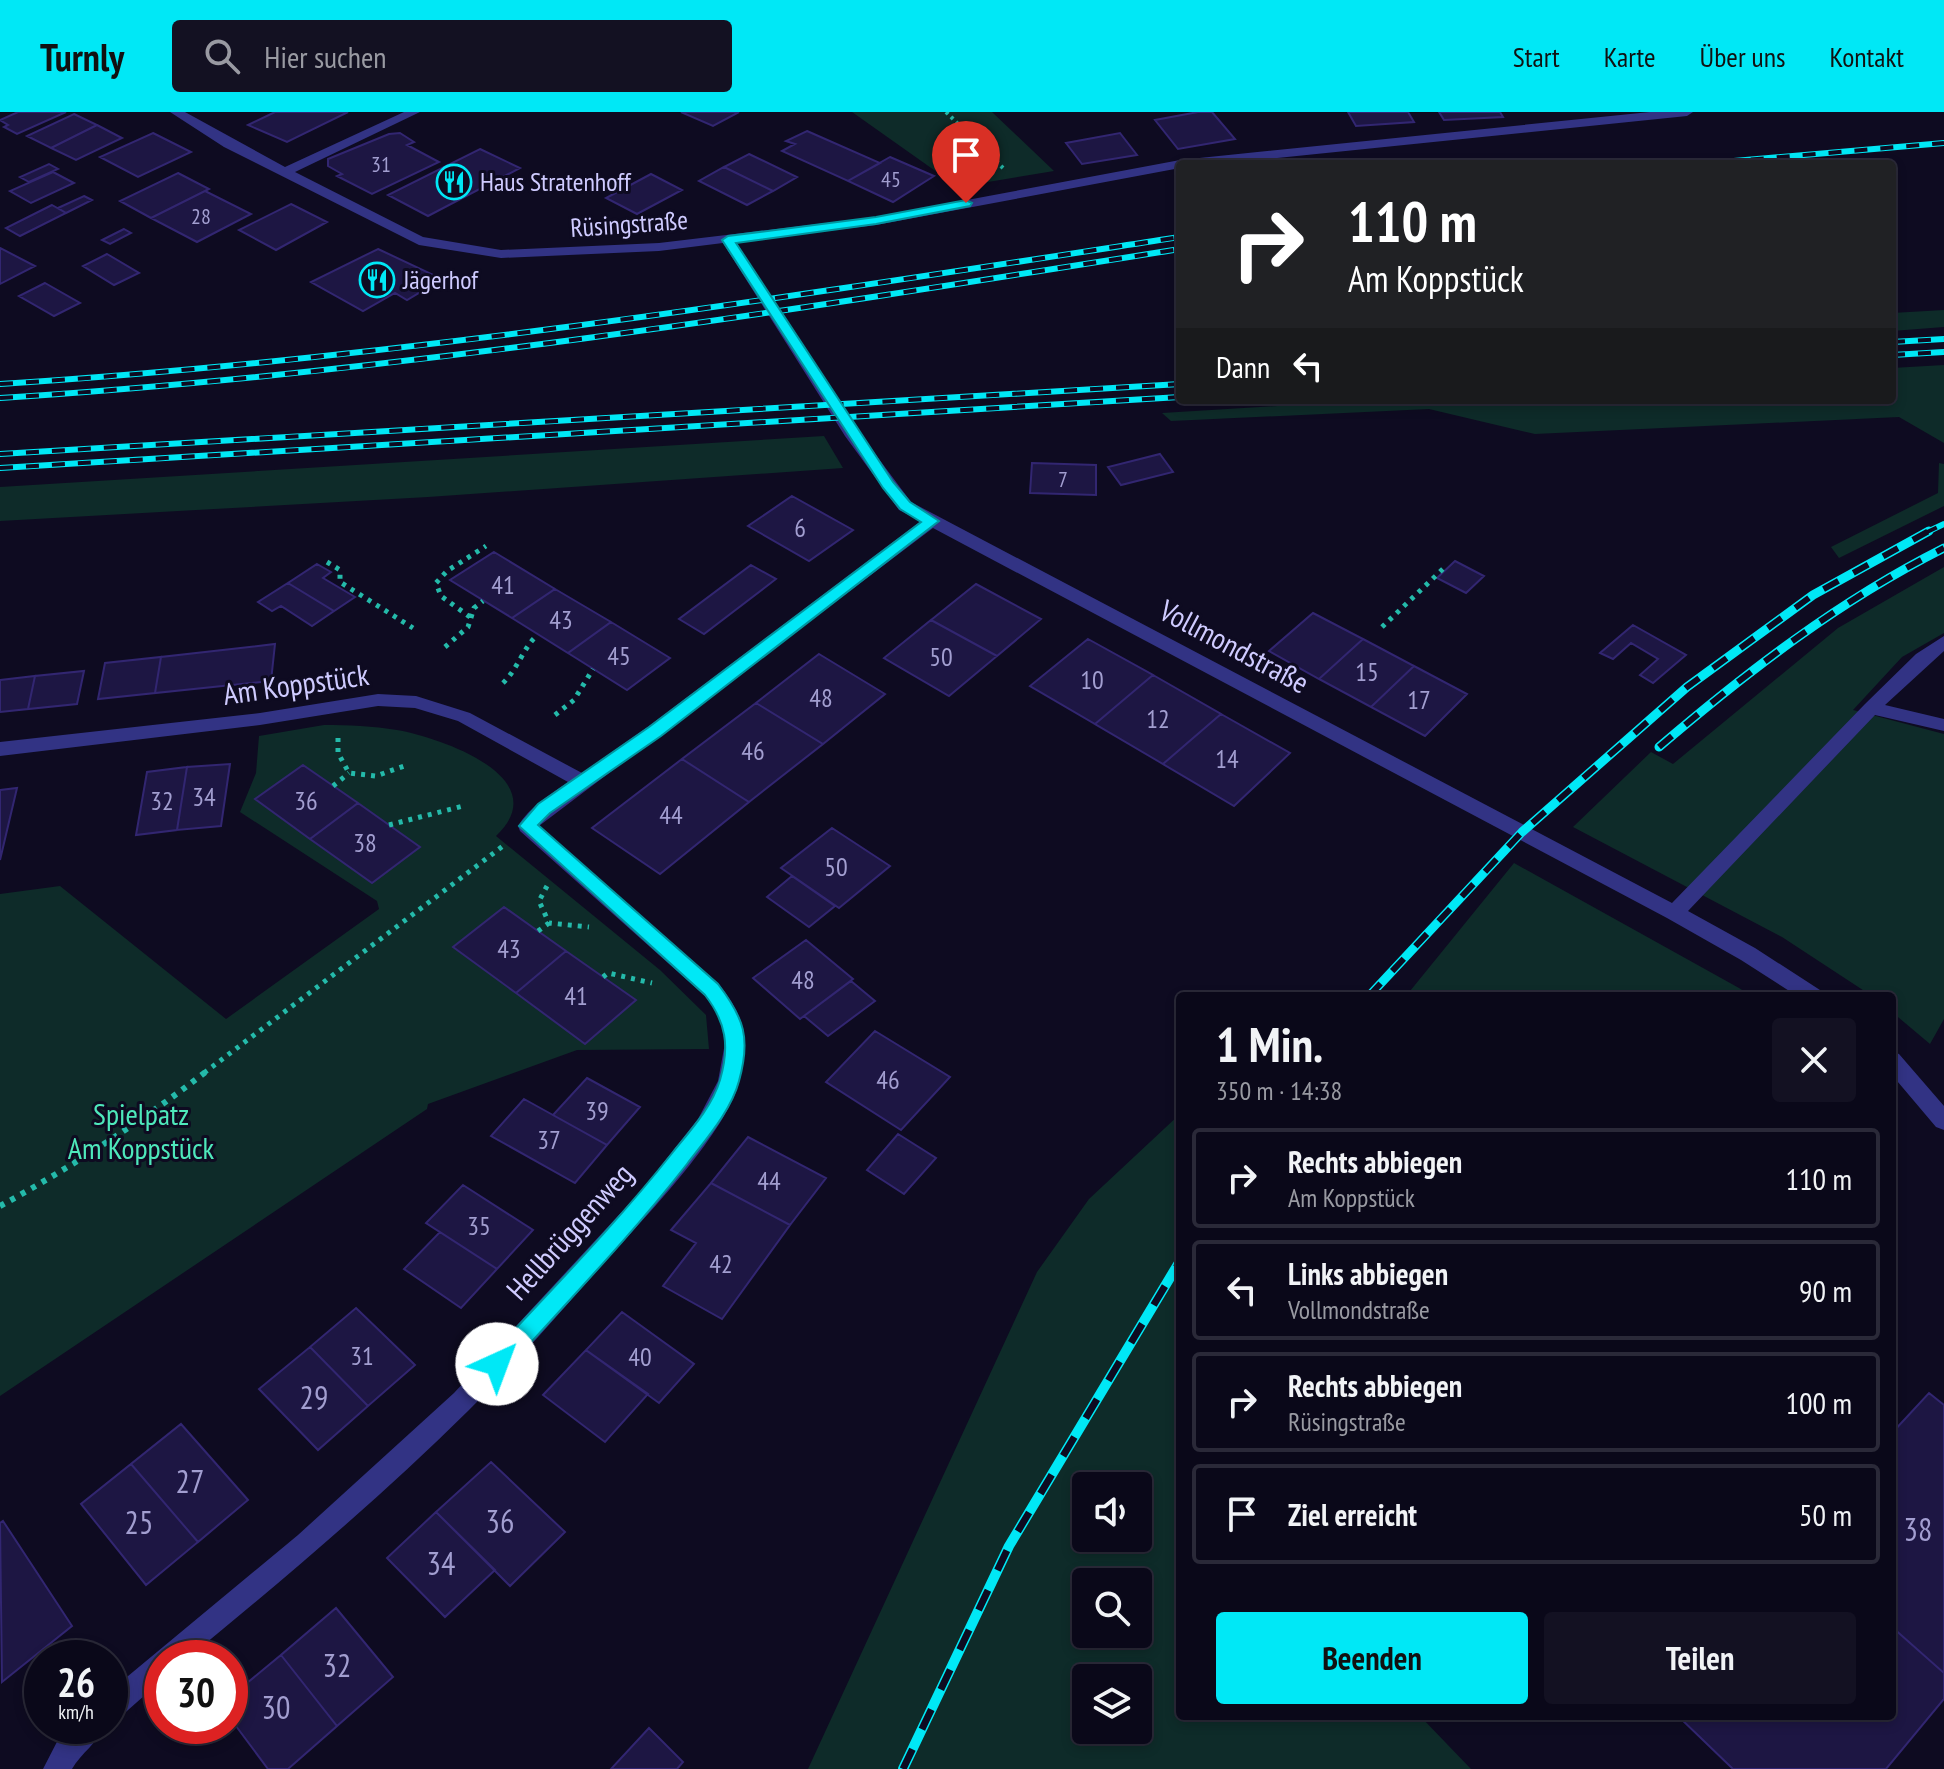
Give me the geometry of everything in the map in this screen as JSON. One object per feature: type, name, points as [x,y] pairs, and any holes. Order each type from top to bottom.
[{"type":"street","name":"Rüsingstraße","points":[[176,112],[419,241],[501,254],[596,252],[728,240],[876,221],[1176,165]]},
{"type":"street","points":[[285,172],[414,112]]},
{"type":"street","name":"Rüsingstraße","points":[[1219,160],[1687,112]]},
{"type":"street","name":"Vollmondstraße","points":[[728,240],[888,485],[905,506],[1674,913],[1748,954],[1807,992]]},
{"type":"street","points":[[583,782],[931,521]]},
{"type":"street","points":[[1674,913],[1871,708],[1922,658],[1944,642]]},
{"type":"street","name":"Am Koppstück","points":[[0,749],[260,719],[378,700],[416,702],[464,717],[583,782]]},
{"type":"street","points":[[1871,708],[1944,725]]},
{"type":"street","name":"Hellbrüggenweg","points":[[189,1640],[307,1544],[462,1401],[650,1197],[706,1125],[729,1082],[735,1043],[730,1014],[689,966],[527,826],[544,809],[583,782]]},
{"type":"street","points":[[1896,1065],[1944,1121]]},
{"type":"street","points":[[128,1693],[144,1678]]},
{"type":"street","points":[[57,1769],[71,1744]]},
{"type":"path","points":[[946,112],[1026,192]]},
{"type":"path","points":[[470,617],[441,596],[436,583],[447,571],[486,546]]},
{"type":"path","points":[[327,562],[340,570],[340,582],[413,628]]},
{"type":"path","points":[[1382,627],[1446,566]]},
{"type":"path","points":[[445,647],[468,627],[470,617],[483,601]]},
{"type":"path","points":[[503,683],[516,671],[532,639],[538,635]]},
{"type":"path","points":[[555,715],[574,700],[593,669]]},
{"type":"path","points":[[340,734],[336,743],[338,753],[349,773]]},
{"type":"path","points":[[333,786],[349,773],[376,776],[407,765]]},
{"type":"path","points":[[389,825],[405,817],[435,815],[463,806]]},
{"type":"path","points":[[0,1206],[45,1182],[168,1101],[506,843]]},
{"type":"path","points":[[538,931],[549,923]]},
{"type":"green space","points":[[852,112],[992,112],[1054,171],[958,187]]},
{"type":"green space","points":[[1944,310],[1944,327],[1896,331],[1896,313]]},
{"type":"green space","points":[[1944,365],[1944,443],[1899,417],[1535,434],[1429,409],[1171,421],[1162,413],[1309,404],[1896,404],[1896,368]]},
{"type":"green space","points":[[824,436],[843,468],[428,497],[0,521],[0,487]]},
{"type":"green space","points":[[1939,463],[1944,464],[1944,506],[1839,558],[1831,547],[1938,493]]},
{"type":"green space","points":[[1944,567],[1944,633],[1902,657],[1853,710],[1944,734],[1944,1019],[1930,1044],[1896,1015],[1896,992],[1866,992],[1782,937],[1573,827],[1651,752],[1673,764],[1838,628]]},
{"type":"green space","name":"Spielpatz Am Koppstück","points":[[324,725],[417,734],[486,764],[503,779],[513,796],[511,815],[496,836],[660,970],[706,1015],[709,1049],[577,1050],[428,1104],[427,1109],[0,1396],[0,894],[60,886],[226,1019],[379,909],[377,901],[240,812],[256,773],[259,736]]},
{"type":"green space","points":[[1514,863],[1745,992],[1409,992]]},
{"type":"green space","points":[[1176,1118],[1176,1720],[1424,1720],[1471,1769],[808,1769],[1037,1272],[1089,1199]]},
{"type":"building","points":[[18,112],[66,112],[17,134],[4,127],[8,125],[0,120]]},
{"type":"building","points":[[275,112],[348,112],[287,142],[248,125]]},
{"type":"building","points":[[681,112],[739,112],[713,126]]},
{"type":"building","points":[[1212,112],[1235,139],[1178,149],[1155,120]]},
{"type":"building","points":[[1348,112],[1408,112],[1414,122],[1356,126]]},
{"type":"building","points":[[1439,112],[1500,112],[1503,117],[1444,120]]},
{"type":"building","points":[[74,114],[97,125],[51,148],[27,136]]},
{"type":"building","points":[[97,125],[122,138],[76,160],[51,148]]},
{"type":"building","points":[[807,131],[880,163],[848,181],[782,151],[795,144],[786,141]]},
{"type":"building","points":[[153,133],[191,152],[138,177],[100,157]]},
{"type":"building","points":[[400,133],[414,142],[407,145],[439,162],[372,194],[337,176],[342,174],[328,166],[328,159],[389,134]]},
{"type":"building","points":[[1120,133],[1137,155],[1082,164],[1066,143]]},
{"type":"building","name":"Haus Stratenhoff","points":[[480,149],[520,168],[428,216],[388,195]]},
{"type":"building","points":[[749,154],[797,177],[773,191],[724,167]]},
{"type":"building","points":[[890,157],[934,176],[893,202],[848,181]]},
{"type":"building","points":[[49,164],[58,169],[29,182],[20,177]]},
{"type":"building","points":[[724,167],[773,191],[747,205],[699,181]]},
{"type":"building","points":[[53,172],[74,183],[31,203],[10,191]]},
{"type":"building","points":[[178,173],[209,189],[151,218],[120,201]]},
{"type":"building","points":[[651,174],[682,190],[637,214],[606,198]]},
{"type":"building","points":[[205,191],[251,214],[197,242],[151,218]]},
{"type":"building","points":[[84,196],[92,200],[66,213],[58,208]]},
{"type":"building","points":[[291,204],[327,222],[276,250],[239,230]]},
{"type":"building","points":[[52,205],[66,213],[20,236],[6,228]]},
{"type":"building","points":[[124,229],[131,233],[110,244],[102,240]]},
{"type":"building","points":[[0,248],[35,266],[0,284]]},
{"type":"building","name":"Jägerhof","points":[[378,249],[442,279],[407,300],[395,293],[363,311],[311,282]]},
{"type":"building","points":[[107,254],[139,273],[114,285],[83,266]]},
{"type":"building","points":[[45,283],[80,303],[54,316],[19,296]]},
{"type":"building","points":[[1160,454],[1173,472],[1121,485],[1108,467]]},
{"type":"building","points":[[1032,463],[1096,465],[1096,495],[1030,493]]},
{"type":"building","points":[[792,496],[853,530],[809,561],[748,526]]},
{"type":"building","points":[[494,552],[555,589],[512,618],[450,580]]},
{"type":"building","points":[[1455,561],[1484,576],[1466,593],[1437,578]]},
{"type":"building","points":[[317,564],[331,572],[323,578],[355,597],[334,611],[288,583]]},
{"type":"building","points":[[751,565],[776,579],[704,634],[679,619]]},
{"type":"building","points":[[288,583],[334,611],[312,626],[281,606],[272,611],[258,602]]},
{"type":"building","points":[[976,584],[1041,619],[997,656],[931,620]]},
{"type":"building","points":[[555,589],[611,622],[568,653],[512,618]]},
{"type":"building","points":[[1313,613],[1363,639],[1319,679],[1269,651]]},
{"type":"building","points":[[931,620],[997,656],[949,696],[884,658]]},
{"type":"building","points":[[611,622],[670,658],[627,690],[568,653]]},
{"type":"building","points":[[1633,625],[1686,655],[1653,683],[1640,675],[1658,659],[1631,643],[1613,659],[1600,653]]},
{"type":"building","points":[[1088,639],[1153,675],[1095,724],[1030,686]]},
{"type":"building","points":[[1363,639],[1414,666],[1371,707],[1319,679]]},
{"type":"building","points":[[275,644],[271,681],[155,693],[161,657]]},
{"type":"building","points":[[819,654],[885,694],[823,744],[756,703]]},
{"type":"building","points":[[161,657],[155,693],[98,699],[105,663]]},
{"type":"building","points":[[1414,666],[1467,694],[1425,736],[1371,707]]},
{"type":"building","points":[[84,671],[77,704],[28,709],[35,676]]},
{"type":"building","points":[[1153,675],[1221,714],[1163,764],[1095,724]]},
{"type":"building","points":[[35,676],[28,709],[0,712],[0,680]]},
{"type":"building","points":[[756,703],[823,744],[749,802],[682,759]]},
{"type":"building","points":[[1221,714],[1290,753],[1234,806],[1163,764]]},
{"type":"building","points":[[682,759],[749,802],[660,874],[592,828]]},
{"type":"building","points":[[230,764],[221,826],[177,830],[187,767]]},
{"type":"building","points":[[303,765],[358,803],[310,839],[255,799]]},
{"type":"building","points":[[187,767],[177,830],[136,835],[147,772]]},
{"type":"building","points":[[17,788],[0,860],[0,790]]},
{"type":"building","points":[[358,803],[420,847],[372,883],[310,839]]},
{"type":"building","points":[[832,828],[890,866],[839,908],[781,868]]},
{"type":"building","points":[[792,876],[835,906],[809,927],[767,897]]},
{"type":"building","points":[[504,907],[566,951],[516,993],[453,947]]},
{"type":"building","points":[[806,940],[853,979],[800,1019],[753,978]]},
{"type":"building","points":[[566,951],[636,1000],[585,1044],[516,993]]},
{"type":"building","points":[[851,981],[875,1001],[828,1036],[804,1016]]},
{"type":"building","points":[[875,1031],[950,1077],[901,1130],[826,1082]]},
{"type":"building","points":[[587,1078],[640,1107],[607,1145],[553,1115]]},
{"type":"building","points":[[524,1099],[607,1145],[575,1183],[491,1136]]},
{"type":"building","points":[[898,1134],[936,1158],[904,1194],[867,1170]]},
{"type":"building","points":[[748,1137],[826,1178],[790,1225],[711,1183]]},
{"type":"building","points":[[711,1183],[790,1225],[722,1319],[663,1286],[696,1243],[671,1230]]},
{"type":"building","points":[[463,1185],[533,1230],[497,1269],[426,1223]]},
{"type":"building","points":[[440,1232],[497,1269],[461,1308],[404,1269]]},
{"type":"building","points":[[356,1308],[415,1365],[368,1406],[310,1347]]},
{"type":"building","points":[[622,1312],[694,1364],[659,1403],[586,1350]]},
{"type":"building","points":[[310,1347],[368,1406],[318,1450],[259,1389]]},
{"type":"building","points":[[586,1350],[648,1394],[605,1442],[543,1395]]},
{"type":"building","points":[[1929,1393],[1944,1405],[1944,1673],[1896,1631],[1896,1429]]},
{"type":"building","points":[[181,1424],[248,1500],[198,1542],[131,1464]]},
{"type":"building","points":[[491,1462],[565,1532],[510,1586],[436,1512]]},
{"type":"building","points":[[131,1464],[198,1542],[146,1585],[81,1504]]},
{"type":"building","points":[[436,1512],[495,1570],[445,1617],[387,1558]]},
{"type":"building","points":[[3,1521],[72,1626],[54,1640],[24,1640],[24,1664],[2,1682],[0,1523]]},
{"type":"building","points":[[336,1608],[393,1677],[337,1726],[281,1655]]},
{"type":"building","points":[[1896,1631],[1944,1673],[1944,1699],[1886,1769],[1733,1769],[1682,1720],[1896,1720]]},
{"type":"building","points":[[281,1655],[337,1726],[288,1769],[268,1769],[248,1742],[248,1682]]},
{"type":"building","points":[[649,1728],[683,1762],[677,1769],[611,1769]]},
{"type":"railway","points":[[1746,160],[1944,143]]},
{"type":"railway","points":[[0,384],[297,359],[592,324],[1176,238]]},
{"type":"railway","points":[[0,398],[149,387],[444,356],[739,317],[1176,250]]},
{"type":"railway","points":[[1896,342],[1944,339]]},
{"type":"railway","points":[[1896,355],[1944,352]]},
{"type":"railway","points":[[0,454],[1176,384]]},
{"type":"railway","points":[[0,468],[1176,397]]},
{"type":"railway","points":[[1928,532],[1944,524]]},
{"type":"railway","points":[[1373,992],[1522,832],[1687,687],[1813,595],[1928,532]]},
{"type":"railway","points":[[1659,747],[1726,691],[1831,614],[1944,548]]},
{"type":"railway","points":[[903,1769],[1009,1546],[1176,1268]]},
{"type":"place","name":"Haus Stratenhoff","points":[[454,182]]},
{"type":"place","name":"Jägerhof","points":[[377,280]]},
{"type":"route","points":[[497,1364],[650,1197],[706,1125],[729,1082],[735,1043],[730,1014],[689,966],[527,826],[544,809],[655,731],[931,521],[905,506],[888,485],[851,433],[728,240],[876,221],[966,203]]}]
